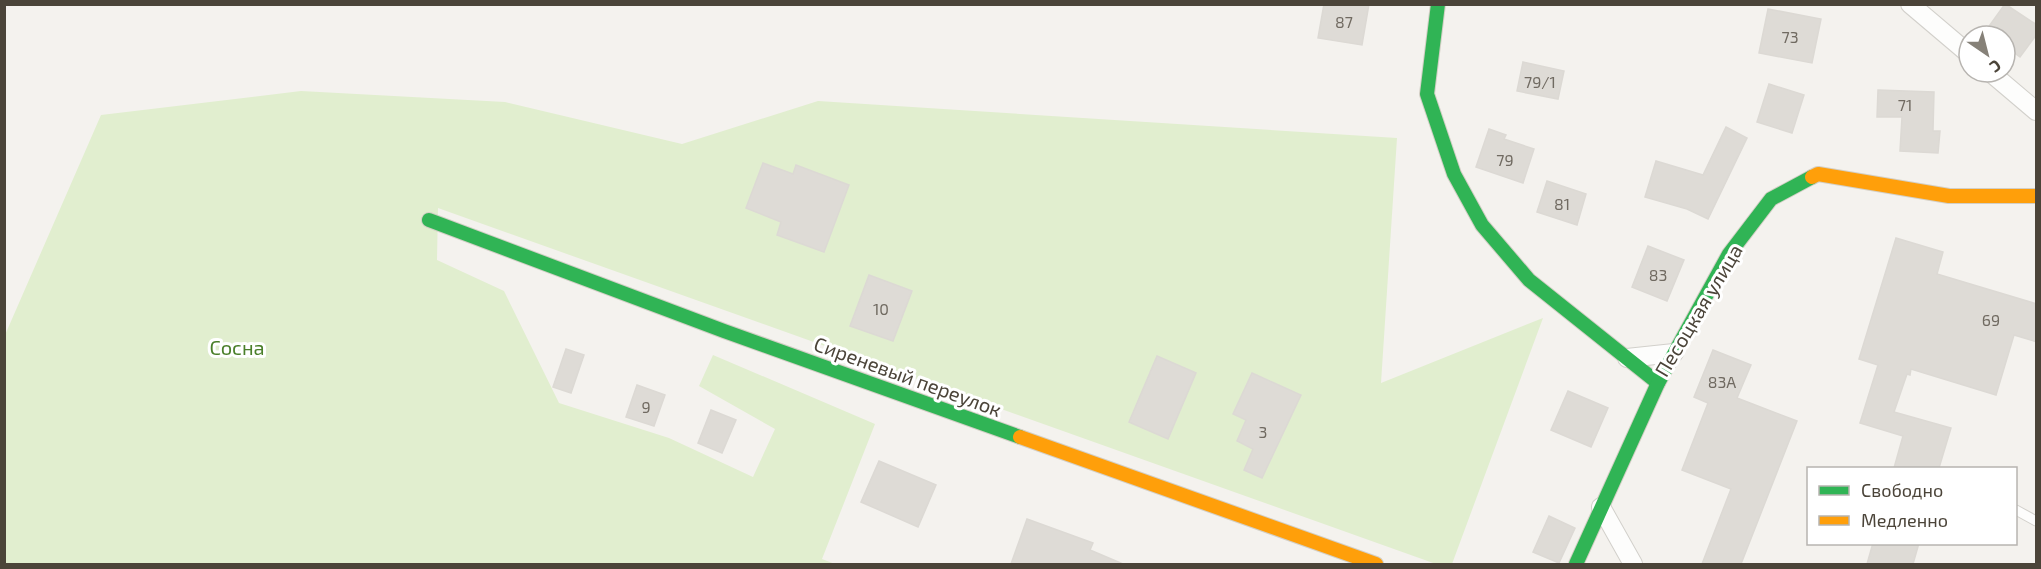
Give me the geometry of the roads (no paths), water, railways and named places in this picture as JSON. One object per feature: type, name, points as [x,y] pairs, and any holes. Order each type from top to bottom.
[{"type":"street","name":"Песоцкая улица","points":[[1438,4],[1427,94],[1454,174],[1482,225],[1529,280],[1658,383],[1729,254],[1771,199],[1818,174],[1949,196],[2037,196]]},
{"type":"street","points":[[1910,4],[1957,44]]},
{"type":"street","points":[[2004,84],[2037,111]]},
{"type":"street","name":"Сиреневый переулок","points":[[429,220],[724,331],[1376,564]]},
{"type":"street","points":[[1627,358],[1674,353]]},
{"type":"street","points":[[1576,564],[1658,383]]},
{"type":"street","points":[[1601,507],[1633,564]]},
{"type":"lane","points":[[2017,511],[2037,521]]},
{"type":"park label","name":"Сосна","points":[[237,347]]}]
